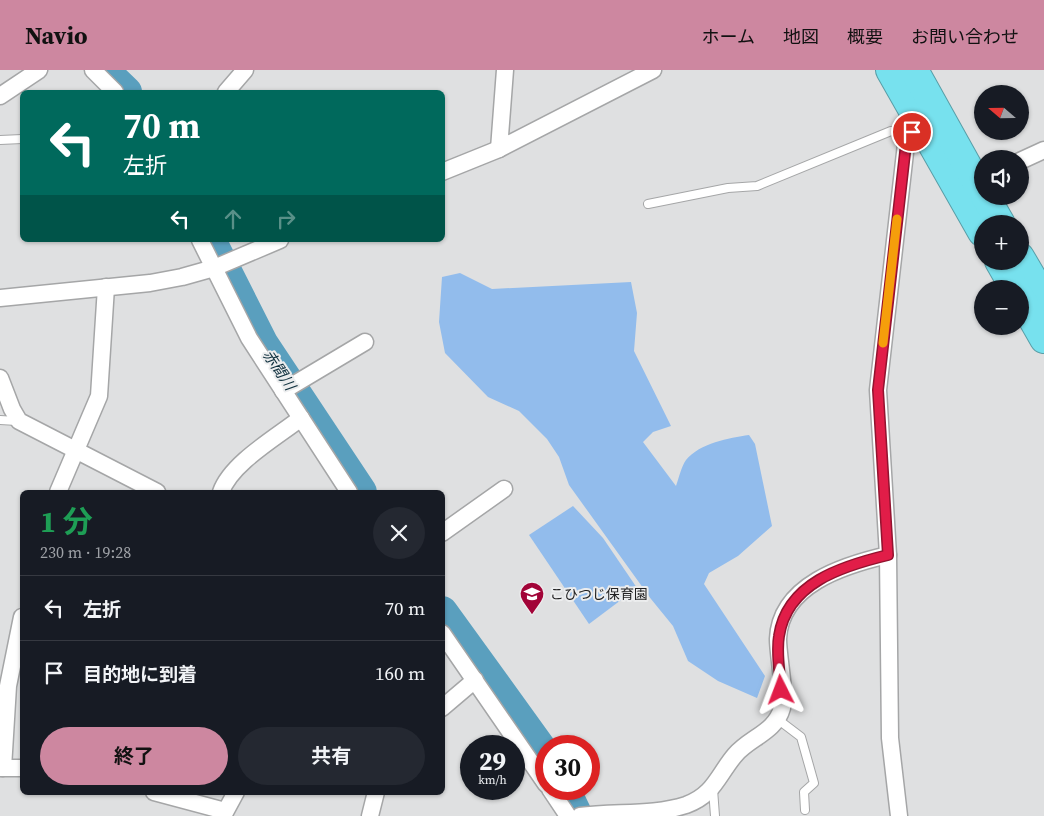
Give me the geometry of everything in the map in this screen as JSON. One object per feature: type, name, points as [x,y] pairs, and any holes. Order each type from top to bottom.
[{"type":"highway","points":[[890,70],[917,129],[974,219]]},
{"type":"highway","points":[[914,70],[974,173]]},
{"type":"highway","points":[[1028,270],[1044,298]]},
{"type":"highway","points":[[1029,313],[1044,339]]},
{"type":"street","points":[[0,96],[39,70]]},
{"type":"street","points":[[93,70],[114,90]]},
{"type":"street","points":[[228,90],[245,70]]},
{"type":"street","points":[[499,149],[505,70]]},
{"type":"street","points":[[445,171],[499,149],[653,70]]},
{"type":"street","points":[[899,816],[890,738],[888,555],[878,390],[906,144],[917,129]]},
{"type":"street","points":[[1029,157],[1044,150]]},
{"type":"street","points":[[202,242],[220,266],[249,338],[289,387],[301,418],[348,490]]},
{"type":"street","points":[[0,298],[150,283],[220,266],[275,242]]},
{"type":"street","points":[[59,490],[75,448],[99,396],[106,287]]},
{"type":"street","points":[[289,387],[365,342]]},
{"type":"street","points":[[0,378],[12,410],[19,421],[75,448],[153,490]]},
{"type":"street","points":[[222,490],[236,468],[301,418]]},
{"type":"street","points":[[445,531],[504,490]]},
{"type":"street","points":[[581,816],[634,814],[686,805],[713,789],[735,755],[750,740],[769,731],[782,707],[778,638],[785,612],[815,581],[854,563],[888,555]]},
{"type":"street","points":[[20,627],[8,686],[2,768],[20,768]]},
{"type":"street","points":[[445,637],[535,768]]},
{"type":"street","points":[[445,705],[475,680]]},
{"type":"street","points":[[164,795],[224,813],[234,795]]},
{"type":"street","points":[[370,816],[375,795]]},
{"type":"street","points":[[557,800],[568,816]]},
{"type":"lane","points":[[648,204],[728,188],[757,186],[891,131],[917,129]]},
{"type":"lane","points":[[0,140],[20,139]]},
{"type":"lane","points":[[0,420],[19,421]]},
{"type":"lane","points":[[776,718],[801,737],[814,783],[804,792],[804,810]]},
{"type":"lane","points":[[713,789],[715,816]]},
{"type":"shaded area","points":[[460,273],[492,289],[631,282],[637,313],[634,351],[671,426],[653,432],[643,442],[676,486],[684,463],[699,449],[715,442],[749,435],[755,444],[772,526],[738,556],[709,573],[704,584],[765,676],[757,698],[718,681],[688,661],[673,626],[651,599],[569,485],[559,457],[547,439],[519,411],[488,397],[445,353],[439,322],[442,277]]},
{"type":"shaded area","points":[[573,506],[603,538],[637,588],[589,624],[529,535]]},
{"type":"waterway","name":"赤間川","points":[[103,70],[124,90]]},
{"type":"waterway","name":"赤間川","points":[[211,242],[262,343],[360,490]]},
{"type":"waterway","name":"赤間川","points":[[445,616],[535,741]]},
{"type":"waterway","name":"赤間川","points":[[569,800],[577,816]]},
{"type":"slow traffic","points":[[883,343],[897,219]]},
{"type":"place","name":"こひつじ保育園","points":[[532,615]]},
{"type":"route","points":[[781,690],[778,638],[785,612],[802,592],[815,581],[854,563],[888,555],[878,390],[892,252],[906,144],[912,132]]}]
